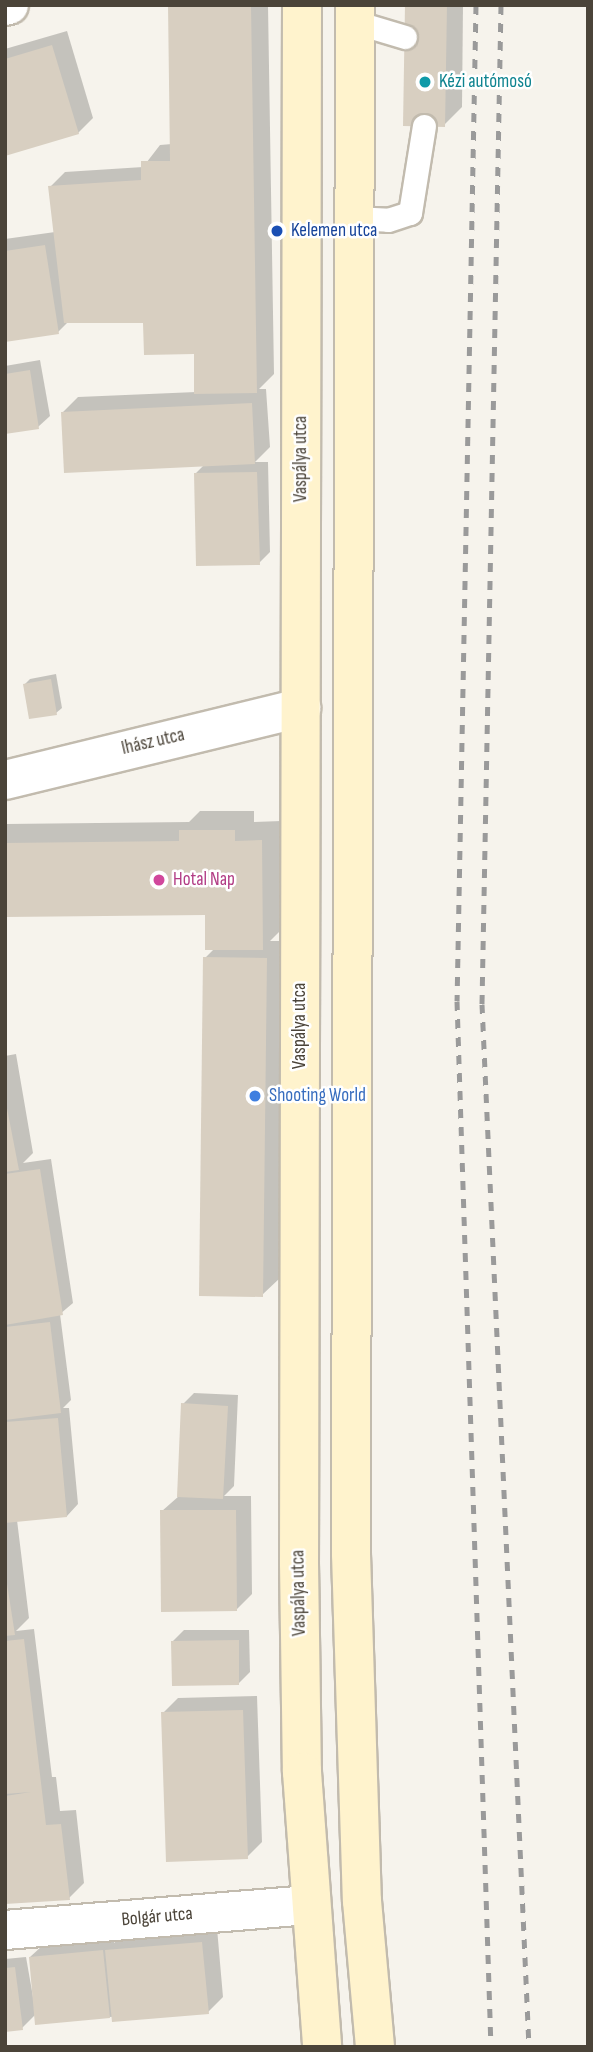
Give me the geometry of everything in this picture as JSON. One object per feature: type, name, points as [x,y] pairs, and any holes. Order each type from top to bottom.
[{"type":"main road","name":"Vaspálya utca","points":[[302,5],[299,1563],[309,1905],[322,2047]]},
{"type":"main road","points":[[355,14],[351,1554],[362,1901],[374,2047]]},
{"type":"main road","points":[[301,708],[354,708]]},
{"type":"main road","points":[[309,1905],[362,1901]]},
{"type":"street","name":"Ihász utca","points":[[5,779],[301,708]]},
{"type":"street","name":"Bolgár utca","points":[[5,1930],[309,1905]]},
{"type":"lane","points":[[355,14],[405,37]]},
{"type":"lane","points":[[354,218],[388,220],[410,214],[424,126]]},
{"type":"building","points":[[168,5],[251,5],[257,393],[194,394],[194,354],[144,355],[143,323],[64,323],[48,186],[141,180],[141,161],[170,161]]},
{"type":"building","name":"Kézi autómosó","points":[[405,5],[447,5],[445,127],[403,126]]},
{"type":"building","points":[[52,45],[79,134],[5,156],[5,59]]},
{"type":"building","points":[[45,245],[59,334],[5,342],[5,251]]},
{"type":"building","points":[[30,370],[39,429],[5,434],[5,374]]},
{"type":"building","points":[[252,403],[255,464],[64,473],[61,412]]},
{"type":"building","points":[[257,472],[260,565],[196,566],[194,473]]},
{"type":"building","points":[[51,679],[57,715],[29,719],[23,684]]},
{"type":"building","points":[[179,830],[235,830],[235,841],[262,840],[263,950],[205,950],[205,915],[5,917],[5,843],[179,841]]},
{"type":"building","points":[[203,957],[267,958],[263,1297],[199,1296]]},
{"type":"building","points":[[5,1098],[19,1170],[5,1172]]},
{"type":"building","points":[[40,1169],[63,1315],[5,1325],[5,1174]]},
{"type":"building","points":[[50,1322],[61,1413],[5,1420],[5,1327]]},
{"type":"building","points":[[181,1403],[228,1406],[223,1499],[177,1497]]},
{"type":"building","points":[[58,1418],[67,1517],[5,1523],[5,1422]]},
{"type":"building","points":[[160,1510],[236,1510],[237,1611],[161,1612]]},
{"type":"building","points":[[5,1571],[15,1635],[5,1636]]},
{"type":"building","points":[[24,1639],[46,1825],[61,1824],[70,1900],[5,1904],[5,1796],[31,1792],[5,1794],[5,1641]]},
{"type":"building","points":[[239,1640],[239,1685],[172,1686],[171,1641]]},
{"type":"building","points":[[243,1710],[248,1859],[166,1862],[161,1712]]},
{"type":"building","points":[[202,1942],[209,2014],[112,2022],[105,1950]]},
{"type":"building","points":[[103,1950],[110,2018],[35,2025],[29,1957]]},
{"type":"building","points":[[15,1967],[23,2030],[5,2032],[5,1968]]},
{"type":"railway","points":[[476,5],[457,1001],[491,2047]]},
{"type":"railway","points":[[501,5],[482,1004],[529,2047]]},
{"type":"place","name":"Kézi autómosó","points":[[425,82]]},
{"type":"place","name":"Kelemen utca","points":[[277,231]]},
{"type":"place","name":"Hotal Nap","points":[[159,880]]},
{"type":"place","name":"Shooting World","points":[[255,1096]]}]
